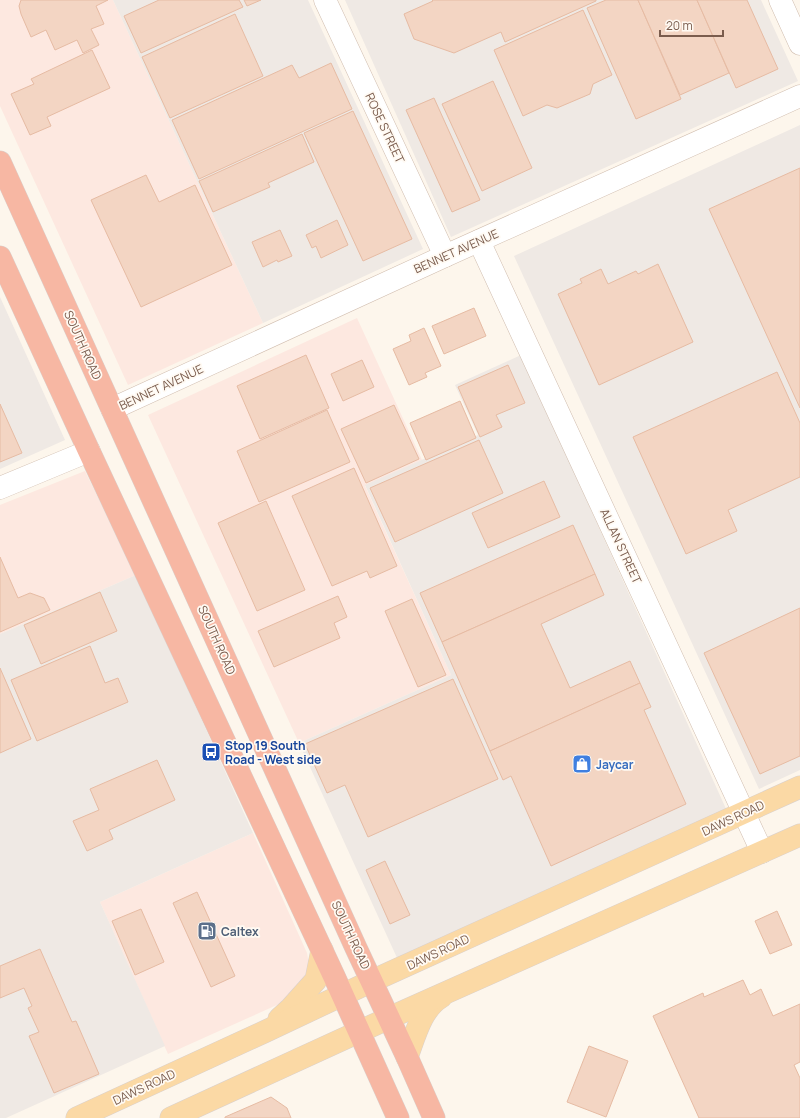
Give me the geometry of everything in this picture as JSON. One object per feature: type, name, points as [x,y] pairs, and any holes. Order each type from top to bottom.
[{"type":"highway","name":"SOUTH ROAD","points":[[0,162],[434,1118]]},
{"type":"highway","points":[[0,257],[322,950],[398,1118]]},
{"type":"main road","name":"DAWS ROAD","points":[[77,1118],[372,981],[800,787]]},
{"type":"main road","points":[[171,1118],[359,1031],[800,835]]},
{"type":"main road","points":[[264,1032],[291,1008],[316,980],[322,950]]},
{"type":"main road","points":[[407,1057],[423,1017],[434,1001],[458,987]]},
{"type":"street","name":"ROSE STREET","points":[[325,0],[445,256]]},
{"type":"street","points":[[780,0],[800,44]]},
{"type":"street","name":"BENNET AVENUE","points":[[112,410],[445,256],[800,96]]},
{"type":"street","name":"ALLAN STREET","points":[[479,241],[762,852]]},
{"type":"street","points":[[0,488],[89,451]]},
{"type":"shaded area","points":[[0,0],[113,0],[263,323],[128,385],[0,106]]},
{"type":"shaded area","points":[[113,0],[308,0],[423,249],[263,323]]},
{"type":"shaded area","points":[[345,0],[761,0],[798,81],[451,237]]},
{"type":"shaded area","points":[[800,125],[800,770],[759,789],[514,256]]},
{"type":"shaded area","points":[[0,297],[65,440],[0,469]]},
{"type":"shaded area","points":[[357,318],[422,460],[365,486],[451,675],[299,743],[148,415]]},
{"type":"shaded area","points":[[521,355],[727,811],[398,960],[299,743],[451,675],[365,485],[478,435],[455,385]]},
{"type":"shaded area","points":[[85,471],[136,575],[0,634],[0,505]]},
{"type":"shaded area","points":[[136,575],[253,833],[100,902],[165,1046],[6,1118],[0,1118],[0,634]]},
{"type":"shaded area","points":[[253,833],[307,953],[310,970],[288,1000],[168,1054],[100,902]]},
{"type":"building","points":[[21,0],[108,0],[96,6],[104,24],[91,29],[99,45],[83,53],[77,40],[55,50],[46,30],[31,37],[21,14],[19,6]]},
{"type":"building","points":[[159,0],[239,0],[243,7],[141,53],[124,16]]},
{"type":"building","points":[[244,0],[261,0],[247,6]]},
{"type":"building","points":[[432,0],[596,1],[505,42],[501,32],[454,53],[414,39],[404,14],[433,1]]},
{"type":"building","points":[[606,0],[638,0],[681,99],[636,119],[587,8]]},
{"type":"building","points":[[638,0],[697,0],[729,73],[680,95]]},
{"type":"building","points":[[697,0],[747,0],[778,69],[736,88]]},
{"type":"building","points":[[583,10],[612,75],[593,84],[590,94],[557,108],[547,105],[523,116],[494,50]]},
{"type":"building","points":[[235,14],[263,76],[170,118],[142,57]]},
{"type":"building","points":[[92,50],[110,88],[47,117],[51,126],[30,135],[11,94],[34,84],[31,79]]},
{"type":"building","points":[[331,63],[352,109],[199,179],[172,120],[292,65],[299,78]]},
{"type":"building","points":[[493,81],[532,168],[482,191],[442,104]]},
{"type":"building","points":[[434,98],[480,200],[452,212],[406,110]]},
{"type":"building","points":[[353,111],[412,239],[363,261],[304,133]]},
{"type":"building","points":[[302,134],[314,162],[268,183],[270,187],[213,212],[199,181]]},
{"type":"building","points":[[800,168],[800,408],[709,209]]},
{"type":"building","points":[[146,175],[159,202],[195,185],[232,265],[141,307],[91,200]]},
{"type":"building","points":[[337,220],[348,245],[321,258],[316,246],[312,248],[306,235]]},
{"type":"building","points":[[280,230],[292,256],[278,262],[277,260],[263,267],[252,242]]},
{"type":"building","points":[[658,264],[693,342],[599,385],[558,294],[582,283],[580,279],[601,269],[608,284],[636,271],[638,274]]},
{"type":"building","points":[[474,308],[486,336],[444,354],[432,326]]},
{"type":"building","points":[[424,328],[441,366],[425,373],[427,377],[409,385],[393,349],[411,341],[409,335]]},
{"type":"building","points":[[306,355],[329,408],[260,439],[237,386]]},
{"type":"building","points":[[362,360],[374,387],[343,401],[331,374]]},
{"type":"building","points":[[508,365],[525,403],[496,415],[502,427],[480,437],[458,387]]},
{"type":"building","points":[[777,372],[800,423],[800,477],[728,510],[737,531],[686,554],[633,437]]},
{"type":"building","points":[[460,401],[476,438],[426,460],[410,423]]},
{"type":"building","points":[[0,404],[22,453],[0,462]]},
{"type":"building","points":[[394,405],[419,459],[366,483],[341,429]]},
{"type":"building","points":[[327,410],[350,462],[259,502],[237,451]]},
{"type":"building","points":[[479,440],[503,493],[395,542],[370,488]]},
{"type":"building","points":[[354,468],[397,566],[370,578],[367,571],[332,586],[292,496]]},
{"type":"building","points":[[544,481],[560,517],[488,548],[472,513]]},
{"type":"building","points":[[266,501],[305,590],[257,611],[218,523]]},
{"type":"building","points":[[573,525],[595,574],[442,642],[420,593]]},
{"type":"building","points":[[0,557],[18,598],[30,593],[44,598],[50,610],[0,632]]},
{"type":"building","points":[[595,574],[604,595],[541,624],[570,688],[630,661],[640,683],[490,751],[442,642]]},
{"type":"building","points":[[100,592],[117,631],[41,664],[24,625]]},
{"type":"building","points":[[338,596],[347,617],[334,623],[340,638],[274,667],[258,631]]},
{"type":"building","points":[[412,599],[446,675],[418,687],[385,611]]},
{"type":"building","points":[[800,608],[800,756],[760,774],[704,653]]},
{"type":"building","points":[[90,646],[105,683],[118,678],[128,702],[37,741],[11,680]]},
{"type":"building","points":[[0,668],[31,739],[0,753]]},
{"type":"building","points":[[453,679],[498,779],[368,837],[345,785],[327,793],[305,744]]},
{"type":"building","name":"Jaycar","points":[[640,683],[651,707],[644,710],[686,804],[551,866],[511,776],[503,780],[490,751]]},
{"type":"building","points":[[157,760],[175,800],[109,830],[113,839],[87,851],[73,821],[99,810],[90,789]]},
{"type":"building","points":[[385,861],[410,915],[390,924],[366,870]]},
{"type":"building","points":[[197,892],[235,976],[211,987],[173,903]]},
{"type":"building","points":[[141,909],[164,962],[135,975],[112,921]]},
{"type":"building","points":[[777,911],[792,945],[770,954],[755,921]]},
{"type":"building","points":[[40,949],[72,1022],[76,1021],[99,1074],[54,1093],[29,1036],[39,1032],[28,1008],[32,1006],[24,988],[0,998],[0,966]]},
{"type":"building","points":[[743,980],[750,995],[761,989],[773,1016],[800,1004],[800,1062],[794,1065],[800,1078],[800,1118],[699,1118],[653,1016],[703,993],[704,997]]},
{"type":"building","points":[[589,1046],[628,1061],[606,1117],[567,1102]]},
{"type":"building","points":[[271,1097],[287,1108],[291,1118],[225,1118],[225,1117]]},
{"type":"place","name":"Stop 19 South Road - West side","points":[[211,752]]},
{"type":"place","name":"Jaycar","points":[[582,764]]},
{"type":"place","name":"Caltex","points":[[207,931]]}]
